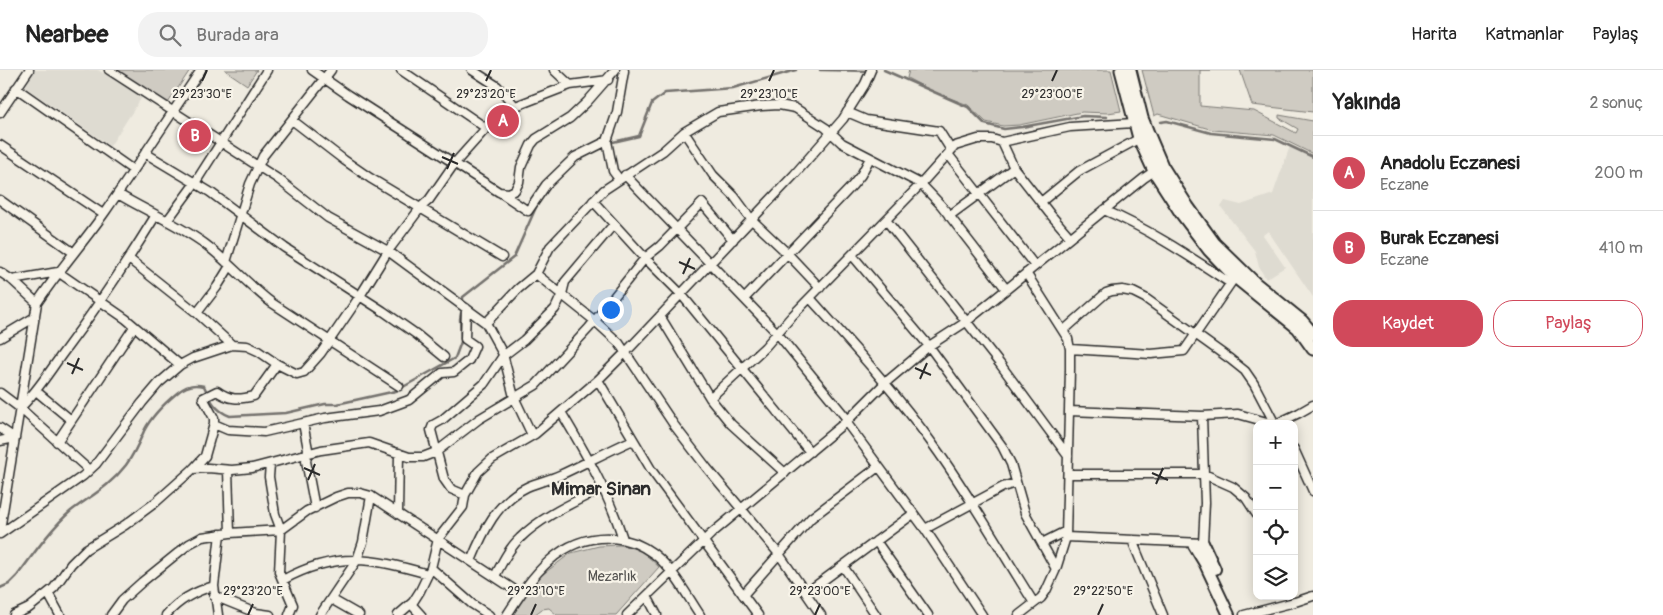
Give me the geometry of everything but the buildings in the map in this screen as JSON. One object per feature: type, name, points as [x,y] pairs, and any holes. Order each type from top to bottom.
[{"type":"main road","points":[[1121,70],[1134,123],[1144,136]]},
{"type":"main road","points":[[1130,70],[1144,136],[1158,169],[1181,213],[1232,280],[1298,328],[1313,348]]},
{"type":"main road","points":[[1158,169],[1214,242],[1255,283],[1302,321],[1313,334]]},
{"type":"main road","points":[[1198,543],[1205,564],[1229,615]]},
{"type":"main road","points":[[1198,543],[1236,615]]},
{"type":"street","points":[[109,70],[295,191],[328,218],[388,251],[486,323],[504,356],[514,397],[532,435]]},
{"type":"street","points":[[0,532],[4,487],[15,438],[37,303],[58,272],[118,194],[201,70]]},
{"type":"street","points":[[167,221],[195,183],[267,70]]},
{"type":"street","points":[[312,70],[528,211],[546,185],[578,154],[607,141]]},
{"type":"street","points":[[197,313],[217,287],[228,264],[240,215],[263,156],[331,70]]},
{"type":"street","points":[[401,70],[486,128]]},
{"type":"street","points":[[472,70],[496,86],[516,107]]},
{"type":"street","points":[[554,70],[570,85]]},
{"type":"street","points":[[1,110],[25,71]]},
{"type":"street","points":[[499,192],[509,193],[515,190],[519,182],[521,167],[531,145],[536,139],[570,118],[615,72],[628,71],[607,141],[613,171],[622,177],[712,263],[777,333],[847,421],[878,467],[925,529],[982,615]]},
{"type":"street","points":[[398,615],[411,604],[420,591],[429,571],[438,539],[463,507],[465,495],[478,472],[492,460],[519,445],[561,412],[598,380],[625,353],[794,175],[847,112],[870,73]]},
{"type":"street","points":[[0,532],[83,476],[96,464],[147,396],[180,364],[232,345],[247,346],[297,374],[304,372],[321,353],[388,251],[421,207],[429,200],[454,164],[498,115],[570,85],[608,80]]},
{"type":"street","points":[[16,88],[133,170]]},
{"type":"street","points":[[486,323],[518,289],[536,274],[550,247],[604,190],[664,151],[684,132],[718,112],[779,105],[795,108],[831,132],[842,143],[921,184],[950,216],[1006,289]]},
{"type":"street","points":[[847,112],[866,120],[939,131],[950,152],[979,194],[1035,266]]},
{"type":"street","points":[[292,120],[357,169],[421,207],[471,240],[502,257]]},
{"type":"street","points":[[710,398],[777,333],[921,184],[955,146],[978,139],[992,139],[1002,142],[1070,127],[1134,123]]},
{"type":"street","points":[[684,132],[713,175],[734,196],[751,219],[820,288]]},
{"type":"street","points":[[1041,202],[1079,171],[1144,136]]},
{"type":"street","points":[[1002,142],[1014,168],[1070,238]]},
{"type":"street","points":[[0,145],[103,214]]},
{"type":"street","points":[[145,153],[210,192],[284,248],[416,334],[444,357]]},
{"type":"street","points":[[745,298],[852,186],[870,158]]},
{"type":"street","points":[[950,216],[1014,168]]},
{"type":"street","points":[[627,615],[704,541],[847,421],[886,383],[929,346],[966,322],[1104,210],[1158,169]]},
{"type":"street","points":[[118,194],[205,244],[256,291],[272,303],[399,386]]},
{"type":"street","points":[[0,200],[74,253]]},
{"type":"street","points":[[593,201],[681,294],[810,452]]},
{"type":"street","points":[[193,469],[228,470],[252,468],[322,450],[369,443],[409,456],[422,457],[436,452],[479,419],[536,385],[595,321],[645,258],[660,246],[702,203],[733,240]]},
{"type":"street","points":[[1070,349],[1151,354],[1184,351],[1232,280],[1128,220],[1104,210]]},
{"type":"street","points":[[20,408],[36,391],[100,301],[156,215]]},
{"type":"street","points":[[886,220],[1000,364],[1068,456]]},
{"type":"street","points":[[465,495],[451,489],[444,479],[431,430],[433,425],[442,420],[484,384],[504,356],[524,340],[555,309],[565,282],[614,224]]},
{"type":"street","points":[[852,255],[929,346],[1002,446],[1026,513],[1056,569]]},
{"type":"street","points":[[129,259],[197,313],[232,345]]},
{"type":"street","points":[[0,272],[12,280],[37,303]]},
{"type":"street","points":[[12,280],[58,272],[100,301],[180,364]]},
{"type":"street","points":[[536,274],[595,321],[619,343],[679,432],[779,554],[821,615]]},
{"type":"street","points":[[1019,615],[1046,591],[1056,569],[1066,534],[1068,474],[1070,349],[1068,339],[1026,274]]},
{"type":"street","points":[[1063,331],[1106,293],[1112,290],[1133,292],[1145,298],[1197,334],[1245,371],[1261,395],[1273,420]]},
{"type":"street","points":[[810,298],[886,383],[934,445],[973,503],[1034,603]]},
{"type":"street","points":[[214,424],[228,430],[264,432],[325,418],[379,411],[409,400],[425,389],[442,373],[454,372],[469,360],[475,346],[465,338],[466,308]]},
{"type":"street","points":[[660,316],[710,398],[731,424],[785,473]]},
{"type":"street","points":[[0,338],[35,317]]},
{"type":"street","points":[[57,442],[134,327]]},
{"type":"street","points":[[14,615],[29,608],[54,588],[71,564],[86,549],[125,525],[156,502],[193,469],[204,456],[214,424],[214,418],[203,398],[217,391],[226,398],[242,399],[254,396],[277,364]]},
{"type":"street","points":[[598,380],[669,496],[758,615]]},
{"type":"street","points":[[36,391],[71,420]]},
{"type":"street","points":[[0,393],[20,408],[89,470]]},
{"type":"street","points":[[1284,420],[1313,405]]},
{"type":"street","points":[[1069,411],[1202,416],[1238,414],[1260,420]]},
{"type":"street","points":[[561,412],[589,460],[617,520],[623,539]]},
{"type":"street","points":[[1042,543],[1066,534],[1198,543],[1205,532],[1202,416]]},
{"type":"street","points":[[303,423],[307,440],[306,461],[314,508]]},
{"type":"street","points":[[0,428],[15,438]]},
{"type":"street","points":[[0,441],[15,438]]},
{"type":"street","points":[[471,561],[484,530],[510,498],[527,487],[560,475],[633,440]]},
{"type":"street","points":[[398,514],[399,454]]},
{"type":"street","points":[[1298,458],[1313,490]]},
{"type":"street","points":[[270,464],[269,477],[275,514],[281,530],[279,572],[293,604],[289,615]]},
{"type":"street","points":[[743,595],[811,518],[878,467]]},
{"type":"street","points":[[228,470],[230,532]]},
{"type":"street","points":[[1068,474],[1204,474],[1233,488],[1246,498],[1254,510]]},
{"type":"street","points":[[925,529],[1003,487],[1015,483]]},
{"type":"street","points":[[495,576],[511,548],[523,534],[564,508],[602,488]]},
{"type":"street","points":[[111,615],[122,600],[189,544],[202,538],[230,532],[281,530],[314,508],[348,493],[360,493],[371,496],[521,594]]},
{"type":"street","points":[[320,615],[357,560],[363,542],[371,496]]},
{"type":"street","points":[[806,593],[913,514]]},
{"type":"street","points":[[218,615],[214,586],[220,534]]},
{"type":"street","points":[[507,615],[531,580],[558,553],[574,544],[590,539],[623,539],[638,544],[653,554],[672,572],[700,615]]},
{"type":"street","points":[[1132,540],[1163,615]]},
{"type":"street","points":[[876,541],[928,615]]},
{"type":"street","points":[[283,580],[299,571],[323,562],[357,560],[394,564],[429,571],[472,604],[490,615]]},
{"type":"street","points":[[842,566],[876,615]]},
{"type":"street","points":[[166,615],[184,598],[197,591],[214,586]]},
{"type":"street","points":[[48,593],[60,615]]},
{"type":"street","points":[[214,596],[256,613],[270,615]]},
{"type":"street","points":[[647,596],[657,615]]},
{"type":"street","points":[[1298,598],[1313,596]]},
{"type":"street","points":[[331,599],[359,615]]},
{"type":"street","points":[[1244,615],[1291,600]]},
{"type":"street","points":[[411,604],[421,615]]},
{"type":"shaded area","points":[[35,70],[98,70],[142,97],[110,146],[25,87]]},
{"type":"shaded area","points":[[1290,146],[1313,159],[1313,297],[1268,231],[1263,235],[1285,267],[1266,279],[1259,267],[1255,251],[1221,207],[1225,201],[1241,205],[1273,194]]},
{"type":"green space","points":[[116,70],[190,70],[168,103]]},
{"type":"green space","points":[[225,70],[257,70],[247,85]]},
{"type":"green space","points":[[909,70],[1111,70],[1121,111],[1108,113],[1082,112],[1019,125],[1003,126],[986,122],[968,105],[932,91],[907,78]]},
{"type":"green space","points":[[1142,70],[1200,70],[1200,106],[1254,111],[1296,133],[1298,129],[1279,118],[1279,115],[1313,121],[1313,154],[1274,135],[1213,130],[1158,114],[1154,116]]},
{"type":"green space","points":[[1240,70],[1313,70],[1313,112],[1252,105]]},
{"type":"green space","name":"Mezarlık","points":[[620,545],[641,550],[659,567],[616,615],[557,615],[549,608],[542,609],[534,615],[513,615],[534,581],[571,553],[599,546]]},
{"type":"waterway","points":[[613,142],[639,136],[652,103],[665,93],[733,88],[796,70]]},
{"type":"waterway","points":[[820,70],[868,71]]},
{"type":"waterway","points":[[884,70],[968,107],[985,124],[1004,129],[1083,116],[1107,117]]},
{"type":"waterway","points":[[1161,122],[1167,121],[1211,133],[1275,139],[1313,157]]},
{"type":"waterway","points":[[463,303],[463,297],[514,257],[537,205],[551,184]]},
{"type":"waterway","points":[[0,588],[9,584],[17,576],[42,542],[71,511],[107,485],[120,473],[131,457],[150,421],[172,397],[183,389],[193,385],[204,386],[217,408],[230,416],[286,413],[396,391],[455,358],[461,342],[460,319],[462,308]]},
{"type":"place","name":"Anadolu Eczanesi","points":[[503,121]]},
{"type":"place","name":"Burak Eczanesi","points":[[195,136]]},
{"type":"district","name":"Mimar Sinan","points":[[601,488]]}]
